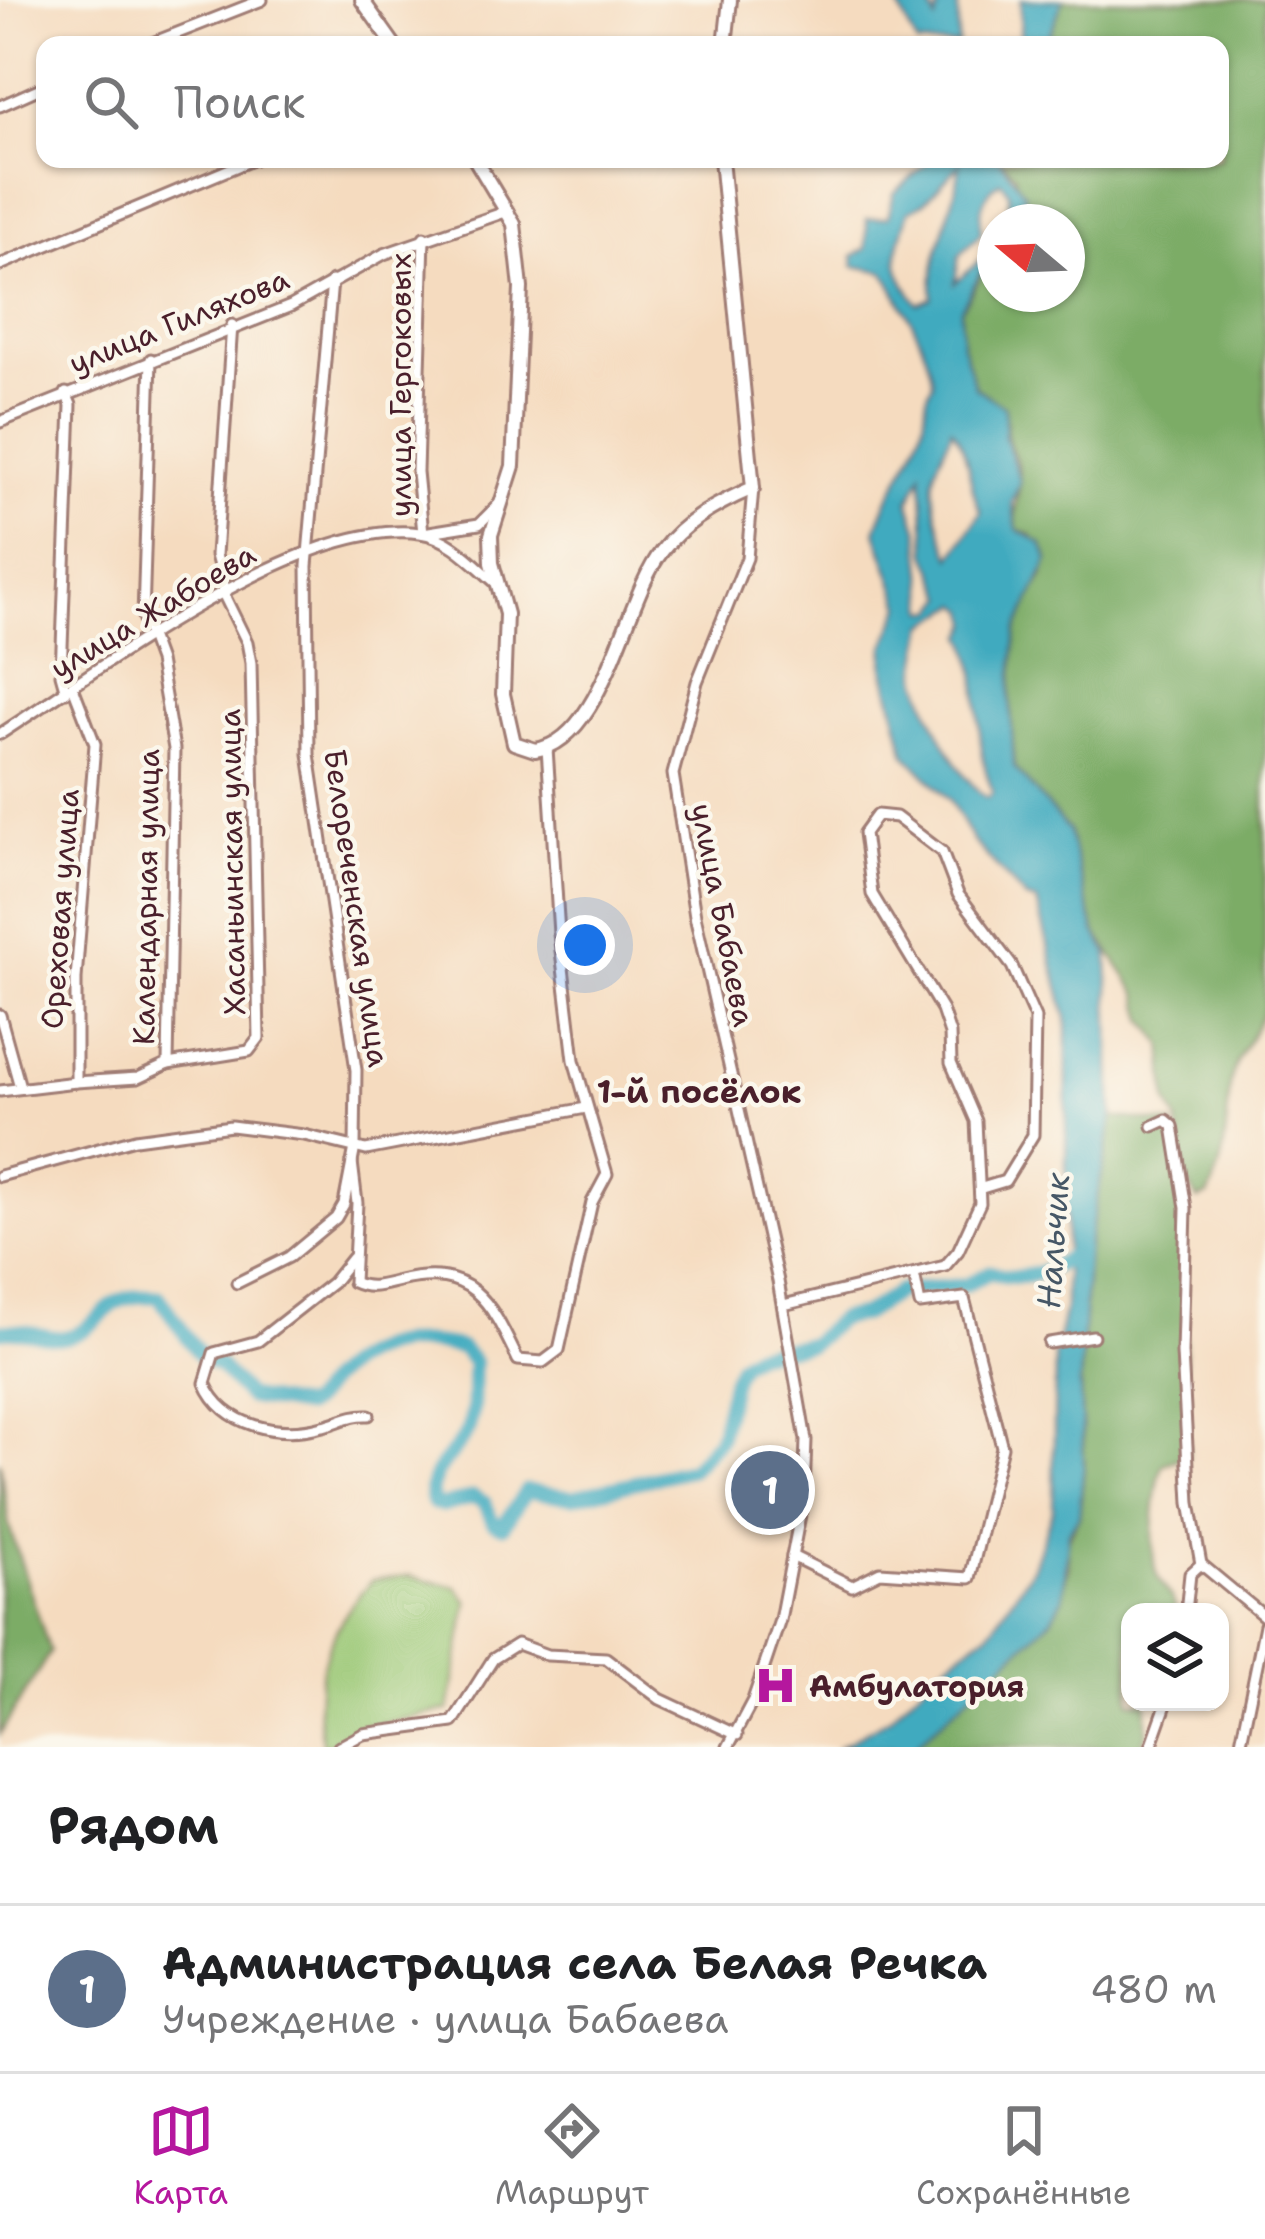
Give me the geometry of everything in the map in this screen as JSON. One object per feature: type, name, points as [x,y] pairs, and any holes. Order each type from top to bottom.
[{"type":"street","points":[[170,36],[262,0]]},
{"type":"street","points":[[362,0],[388,36]]},
{"type":"street","points":[[726,36],[730,0]]},
{"type":"street","points":[[0,106],[36,90]]},
{"type":"street","points":[[0,265],[232,168]]},
{"type":"street","points":[[468,557],[485,555],[503,498],[518,425],[522,321],[518,246],[509,211],[481,168]]},
{"type":"street","name":"улица Бабаева","points":[[722,168],[754,488],[747,558],[697,682],[677,751],[674,788],[703,952],[797,1370],[807,1460],[777,1634],[728,1747]]},
{"type":"street","name":"улица Гиляхова","points":[[0,422],[232,325],[291,306],[424,237],[509,211]]},
{"type":"street","name":"улица Гергоковых","points":[[423,533],[417,472],[424,237]]},
{"type":"street","name":"Белореченская улица","points":[[237,1283],[289,1257],[336,1218],[344,1204],[355,1147],[356,1070],[310,771],[309,554],[332,281]]},
{"type":"street","name":"Хасаньинская улица","points":[[168,1064],[249,1051],[259,1038],[251,663],[216,565],[232,325]]},
{"type":"street","name":"Календарная улица","points":[[76,1082],[138,1078],[168,1064],[174,749],[142,606],[151,359]]},
{"type":"street","name":"Ореховая улица","points":[[66,393],[70,405],[62,674],[95,744],[76,979],[76,1082]]},
{"type":"street","points":[[474,524],[491,539],[506,614],[503,694],[509,736],[522,748],[547,748],[561,740],[593,696],[662,550],[716,505],[754,488]]},
{"type":"street","points":[[468,557],[458,538],[503,498]]},
{"type":"street","name":"улица Жабоева","points":[[0,734],[224,590],[309,554],[370,537],[474,524]]},
{"type":"street","points":[[423,533],[468,557],[498,585]]},
{"type":"street","points":[[352,1162],[357,1203],[351,1280],[366,1288],[425,1278],[476,1288],[500,1318],[518,1360],[543,1362],[565,1338],[565,1314],[588,1216],[607,1174],[574,1060],[559,934],[547,748]]},
{"type":"street","points":[[783,1305],[915,1277],[952,1261],[982,1189],[976,1120],[951,1063],[949,1026],[870,889],[864,833],[877,815],[896,817],[942,852],[958,894],[1012,965],[1034,1018],[1033,1135],[1005,1180],[982,1189]]},
{"type":"street","points":[[0,1015],[20,1087]]},
{"type":"street","points":[[0,1091],[76,1082]]},
{"type":"street","points":[[0,1176],[135,1139],[231,1126],[374,1150],[586,1108]]},
{"type":"street","points":[[1154,1126],[1166,1120],[1174,1129],[1186,1243],[1182,1353],[1190,1503],[1201,1564],[1265,1621],[1240,1747]]},
{"type":"street","points":[[352,1258],[332,1283],[258,1341],[214,1352],[205,1383],[228,1412],[253,1426],[320,1428],[355,1414],[369,1415]]},
{"type":"street","points":[[792,1556],[852,1586],[880,1572],[970,1577],[1002,1447],[988,1404],[989,1389],[973,1351],[964,1298],[924,1306],[915,1277]]},
{"type":"street","points":[[1049,1342],[1091,1337]]},
{"type":"street","points":[[1187,1603],[1190,1574],[1201,1564]]},
{"type":"street","points":[[339,1747],[378,1731],[453,1722],[493,1659],[517,1643],[547,1655],[606,1658],[660,1700],[737,1735]]},
{"type":"street","points":[[1151,1747],[1164,1711]]},
{"type":"green space","points":[[1063,0],[1265,0],[1265,1007],[1232,1076],[1219,1169],[1208,1196],[1198,1200],[1187,1182],[1177,1120],[1167,1100],[1163,1044],[1145,1020],[1138,994],[1095,931],[1068,830],[1014,767],[1010,694],[1017,630],[1024,606],[1044,576],[1031,535],[1017,529],[1019,470],[1008,441],[1007,422],[975,388],[962,345],[961,309],[977,283],[977,312],[1085,312],[1085,204],[1021,204],[1015,174],[1009,168],[1229,168],[1229,36],[1049,36]]},
{"type":"green space","points":[[1113,1117],[1172,1124],[1181,1187],[1188,1456],[1164,1464],[1153,1531],[1155,1569],[1173,1603],[1121,1603],[1121,1711],[1147,1711],[1147,1734],[1141,1747],[913,1747],[1052,1619],[1069,1568],[1067,1543],[1079,1516],[1084,1465],[1080,1385],[1088,1244]]},
{"type":"green space","points":[[0,1461],[9,1526],[50,1652],[0,1734]]},
{"type":"green space","points":[[408,1576],[457,1587],[468,1602],[449,1710],[359,1728],[323,1747],[320,1678],[333,1637],[372,1580]]},
{"type":"water","points":[[896,0],[927,0],[936,20],[940,0],[958,0],[958,36],[913,36]]},
{"type":"water","points":[[1021,0],[1063,0],[1049,36],[1020,36]]},
{"type":"water","points":[[922,168],[956,168],[924,203],[909,211],[898,250],[899,269],[918,304],[932,298],[935,262],[959,168],[1006,168],[1025,194],[1021,204],[1009,204],[1009,193],[1001,181],[983,204],[977,204],[977,237],[959,256],[955,283],[977,263],[977,280],[961,309],[962,345],[975,387],[1005,407],[1005,438],[1020,481],[1012,503],[1017,529],[1042,544],[1049,560],[1017,630],[1010,694],[1014,767],[1068,830],[1095,931],[1108,953],[1113,1117],[1088,1244],[1080,1385],[1084,1465],[1079,1516],[1069,1532],[1063,1598],[1052,1619],[913,1747],[839,1747],[889,1718],[942,1666],[990,1631],[1033,1567],[1053,1509],[1055,1355],[1065,1307],[1067,1019],[1037,902],[1026,899],[973,841],[950,800],[906,755],[884,667],[885,646],[902,606],[876,532],[919,436],[933,383],[920,339],[885,272],[854,266],[853,256],[866,249],[867,219],[888,217],[894,193]],"holes":[[[951,428],[981,512],[952,557],[941,527],[934,481]],[[922,474],[927,553],[946,597],[936,610],[927,611],[919,531],[909,501]],[[960,604],[968,610],[971,623],[965,636],[975,674],[982,753],[993,792],[988,798],[955,761],[921,686],[926,625]]]},
{"type":"waterway","name":"Нальчик","points":[[0,1331],[66,1337],[126,1298],[159,1297],[201,1357],[219,1366],[248,1397],[305,1407],[330,1380],[375,1350],[407,1343],[461,1348],[474,1362],[472,1413],[463,1439],[433,1481],[433,1503],[443,1506],[474,1497],[485,1503],[493,1522],[503,1526],[526,1491],[573,1497],[691,1469],[719,1439],[733,1379],[740,1364],[756,1353],[811,1344],[839,1319],[863,1315],[900,1291],[966,1285],[990,1272],[1014,1277],[1036,1274],[1077,1250]]},
{"type":"place","name":"Администрация села Белая Речка","points":[[770,1490]]},
{"type":"place","name":"Амбулатория","points":[[775,1686]]},
{"type":"district","name":"1-й посёлок","points":[[699,1091]]}]
